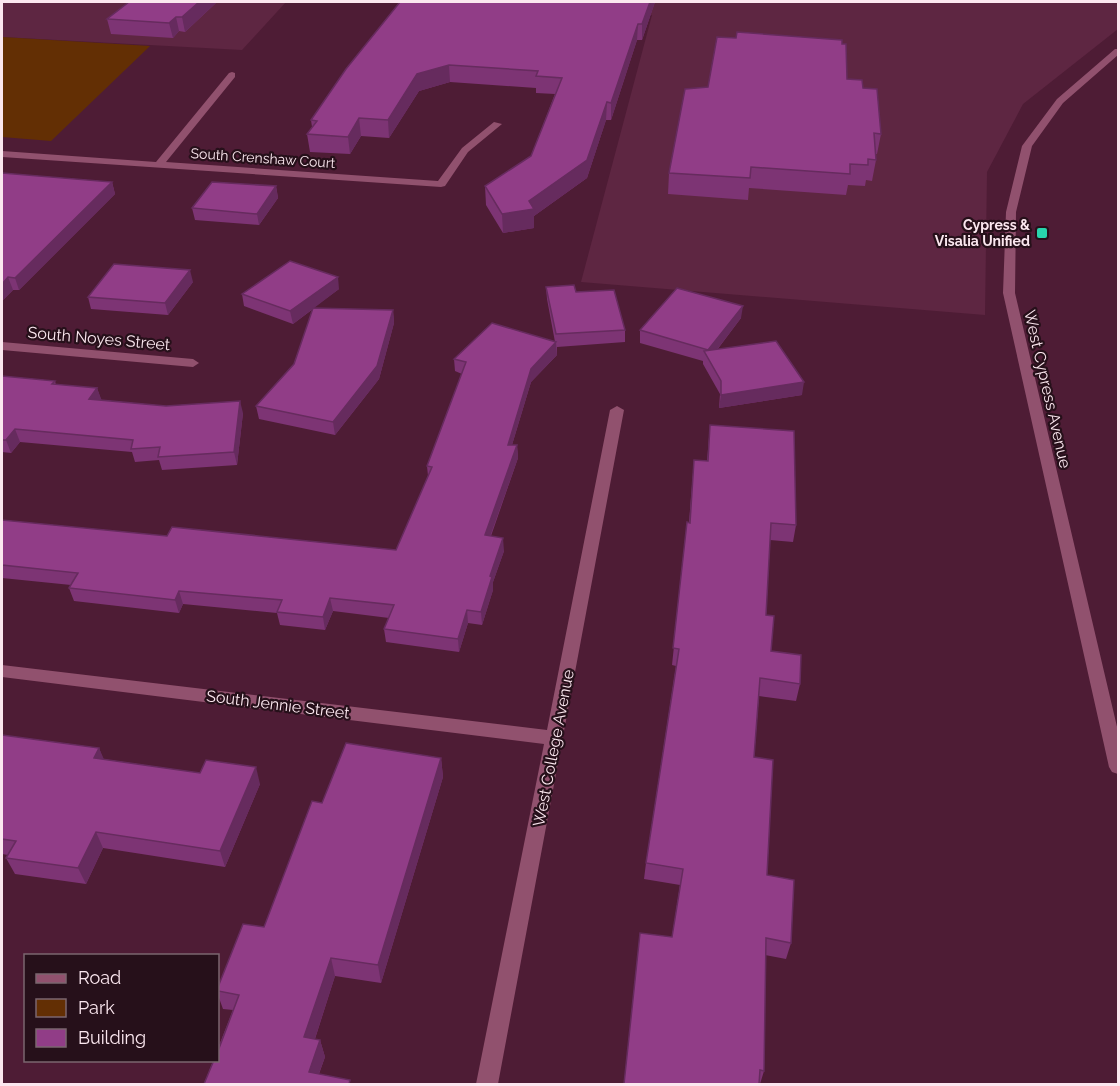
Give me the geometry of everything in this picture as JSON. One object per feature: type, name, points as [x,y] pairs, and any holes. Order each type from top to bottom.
[{"type":"street","name":"West Cypress Avenue","points":[[1117,54],[1060,101],[1027,146],[1011,212],[1010,293],[1119,766]]},
{"type":"street","points":[[158,165],[232,75]]},
{"type":"street","name":"South Crenshaw Court","points":[[2,154],[441,184],[465,150],[497,124]]},
{"type":"street","name":"South Noyes Street","points":[[2,346],[193,363]]},
{"type":"street","name":"West College Avenue","points":[[487,1084],[617,410]]},
{"type":"street","name":"South Jennie Street","points":[[2,670],[555,738]]},
{"type":"shaded area","points":[[2,2],[286,2],[242,50],[2,37]]},
{"type":"shaded area","points":[[420,2],[1118,2],[1118,29],[1023,104],[987,172],[985,315],[581,282],[652,15]]},
{"type":"green space","points":[[2,37],[150,46],[51,141],[2,137]]},
{"type":"building","points":[[129,2],[199,2],[182,17],[176,17],[169,23],[107,19]]},
{"type":"building","points":[[400,2],[650,2],[642,24],[638,24],[611,103],[607,102],[587,160],[529,201],[534,209],[502,214],[485,186],[531,156],[562,78],[536,76],[538,71],[449,65],[417,74],[388,120],[359,118],[348,137],[307,134],[317,121],[311,120],[346,69]]},
{"type":"building","points":[[737,32],[842,40],[842,44],[846,44],[847,79],[862,80],[863,88],[877,89],[881,134],[874,133],[876,160],[868,159],[868,165],[850,164],[850,174],[751,167],[750,178],[669,173],[685,89],[708,87],[717,37],[736,38]]},
{"type":"building","points":[[2,173],[112,182],[15,278],[8,277],[2,284]]},
{"type":"building","points":[[212,182],[276,186],[257,214],[192,208]]},
{"type":"building","points":[[290,261],[338,277],[290,311],[242,294]]},
{"type":"building","points":[[114,264],[190,270],[165,303],[88,297]]},
{"type":"building","points":[[574,285],[576,292],[614,290],[625,330],[556,334],[546,287]]},
{"type":"building","points":[[677,288],[743,306],[708,350],[640,330]]},
{"type":"building","points":[[313,308],[393,310],[377,366],[333,422],[256,406],[294,364]]},
{"type":"building","points":[[492,323],[556,342],[531,369],[508,445],[517,445],[485,535],[503,538],[481,612],[467,610],[458,639],[384,629],[394,605],[330,598],[323,617],[277,612],[282,600],[179,591],[175,600],[69,588],[78,573],[2,565],[2,520],[167,536],[172,527],[396,550],[432,467],[427,466],[466,362],[454,359]]},
{"type":"building","points":[[776,341],[804,382],[721,395],[721,381],[704,351]]},
{"type":"building","points":[[2,376],[97,388],[89,399],[166,406],[240,401],[234,452],[158,457],[160,447],[131,449],[133,440],[15,429],[6,440],[2,440]]},
{"type":"building","points":[[710,425],[794,431],[796,525],[771,523],[766,615],[774,616],[771,651],[801,655],[800,684],[760,678],[754,757],[773,760],[767,875],[794,880],[791,943],[766,938],[764,1071],[760,1070],[759,1084],[624,1084],[640,933],[672,937],[683,869],[646,863],[679,649],[673,648],[687,522],[690,523],[694,460],[708,461]]},
{"type":"building","points":[[2,735],[99,748],[94,758],[200,773],[206,760],[256,767],[220,851],[96,832],[78,868],[6,858],[16,841],[2,839]]},
{"type":"building","points":[[346,743],[441,758],[378,965],[331,958],[304,1037],[320,1040],[309,1072],[350,1080],[349,1084],[204,1084],[213,1062],[219,1062],[219,1048],[239,995],[219,991],[219,984],[243,924],[264,927],[312,801],[322,803]]},
{"type":"place","name":"Cypress & Visalia Unified","points":[[1042,233]]}]
